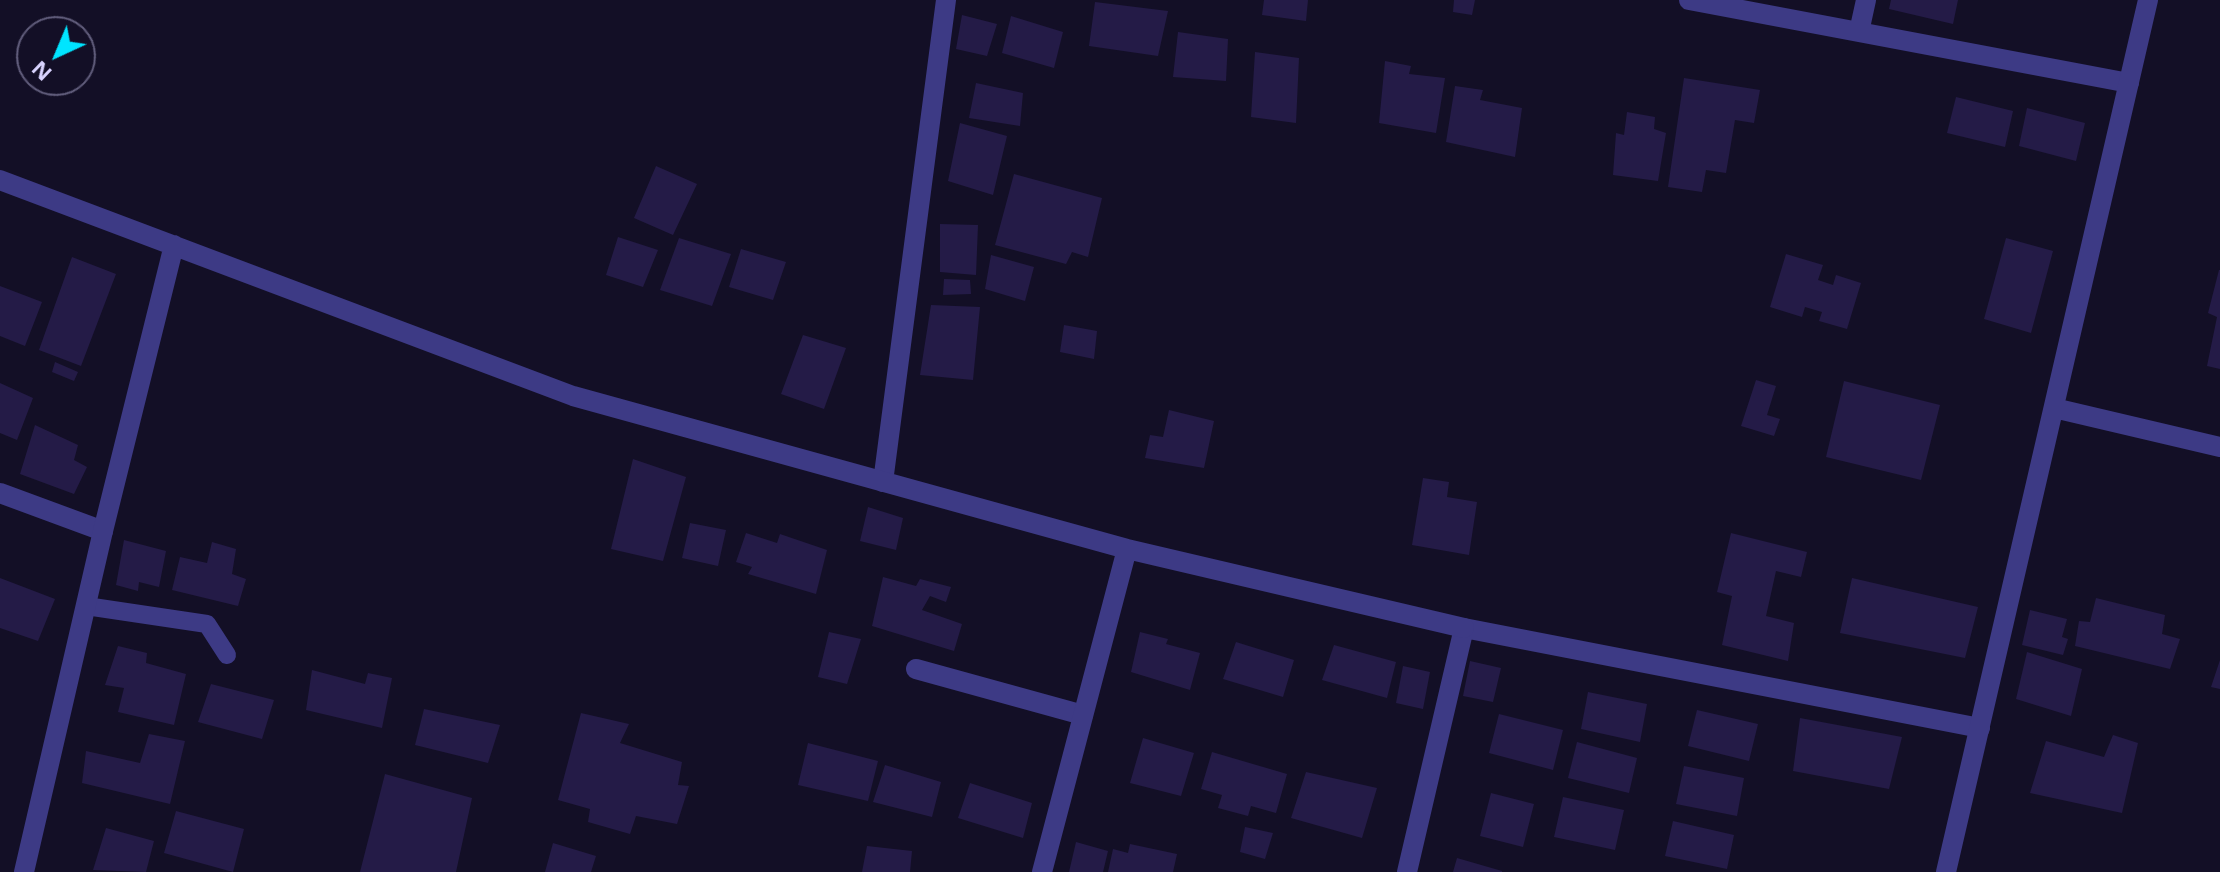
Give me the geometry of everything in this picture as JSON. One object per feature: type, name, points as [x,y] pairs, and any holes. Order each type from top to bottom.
[{"type":"street","points":[[883,482],[946,0]]},
{"type":"street","points":[[1689,0],[2129,83]]},
{"type":"street","points":[[1859,32],[1866,0]]},
{"type":"street","points":[[1946,872],[2148,0]]},
{"type":"street","points":[[0,180],[573,396],[883,482],[1127,549],[1464,628],[1980,728]]},
{"type":"street","points":[[24,872],[103,531],[174,245]]},
{"type":"street","points":[[2054,408],[2220,447]]},
{"type":"street","points":[[0,493],[103,531]]},
{"type":"street","points":[[1042,872],[1127,549]]},
{"type":"street","points":[[1407,872],[1464,628]]},
{"type":"street","points":[[916,669],[1083,715]]},
{"type":"lane","points":[[86,606],[207,624],[227,655]]},
{"type":"building","points":[[1264,0],[1308,0],[1306,21],[1262,15]]},
{"type":"building","points":[[1454,0],[1475,0],[1472,15],[1453,12]]},
{"type":"building","points":[[1891,0],[1958,0],[1953,24],[1889,9]]},
{"type":"building","points":[[1095,2],[1168,11],[1158,56],[1089,46]]},
{"type":"building","points":[[962,15],[997,24],[987,56],[956,49]]},
{"type":"building","points":[[1011,16],[1063,32],[1054,68],[1002,53]]},
{"type":"building","points":[[1178,32],[1228,39],[1226,81],[1173,77]]},
{"type":"building","points":[[1255,52],[1299,58],[1296,123],[1251,117]]},
{"type":"building","points":[[1385,61],[1411,66],[1409,74],[1445,78],[1436,133],[1379,123]]},
{"type":"building","points":[[1684,78],[1760,90],[1754,123],[1735,120],[1726,173],[1706,170],[1702,192],[1668,187]]},
{"type":"building","points":[[976,83],[1023,93],[1020,126],[969,118]]},
{"type":"building","points":[[1455,86],[1483,90],[1480,100],[1522,108],[1515,157],[1446,142]]},
{"type":"building","points":[[1956,97],[2013,111],[2005,147],[1947,133]]},
{"type":"building","points":[[2027,108],[2085,123],[2076,161],[2019,146]]},
{"type":"building","points":[[1627,112],[1655,117],[1654,129],[1666,133],[1658,181],[1613,175],[1616,133],[1624,135]]},
{"type":"building","points":[[960,123],[1007,136],[993,195],[948,181]]},
{"type":"building","points":[[656,166],[697,184],[673,235],[634,218]]},
{"type":"building","points":[[1014,174],[1102,198],[1088,257],[1072,252],[1066,264],[995,245]]},
{"type":"building","points":[[940,224],[978,225],[976,275],[940,272]]},
{"type":"building","points":[[618,237],[658,250],[643,287],[606,275]]},
{"type":"building","points":[[679,238],[731,254],[712,306],[660,290]]},
{"type":"building","points":[[2006,238],[2053,251],[2031,333],[1984,319]]},
{"type":"building","points":[[741,249],[786,262],[773,300],[729,287]]},
{"type":"building","points":[[1786,254],[1823,265],[1818,280],[1833,285],[1836,275],[1861,283],[1847,329],[1819,321],[1822,312],[1805,307],[1802,317],[1770,307]]},
{"type":"building","points":[[991,255],[1034,267],[1025,301],[985,289]]},
{"type":"building","points":[[72,257],[116,274],[81,366],[39,350]]},
{"type":"building","points":[[2219,270],[2220,369],[2207,366],[2217,317],[2208,313]]},
{"type":"building","points":[[944,279],[970,280],[971,294],[943,295]]},
{"type":"building","points":[[0,286],[42,302],[25,346],[0,336]]},
{"type":"building","points":[[931,305],[980,307],[973,380],[920,375]]},
{"type":"building","points":[[1064,325],[1097,331],[1094,359],[1060,352]]},
{"type":"building","points":[[803,335],[846,348],[824,409],[781,394]]},
{"type":"building","points":[[55,362],[78,372],[74,381],[52,372]]},
{"type":"building","points":[[1756,380],[1776,386],[1767,415],[1780,419],[1774,436],[1741,426]]},
{"type":"building","points":[[1844,381],[1940,405],[1921,480],[1826,457]]},
{"type":"building","points":[[0,383],[33,398],[17,440],[0,433]]},
{"type":"building","points":[[1169,410],[1214,421],[1204,468],[1145,458],[1150,435],[1163,437]]},
{"type":"building","points":[[35,425],[78,445],[74,460],[87,467],[74,494],[20,474]]},
{"type":"building","points":[[633,459],[686,477],[663,561],[611,549]]},
{"type":"building","points":[[1423,478],[1449,482],[1447,497],[1477,502],[1469,555],[1412,545]]},
{"type":"building","points":[[868,507],[903,518],[896,550],[860,541]]},
{"type":"building","points":[[690,523],[726,530],[718,566],[682,558]]},
{"type":"building","points":[[746,533],[777,543],[780,534],[827,550],[816,594],[748,574],[752,567],[736,562]]},
{"type":"building","points":[[1731,533],[1807,552],[1801,577],[1776,571],[1766,616],[1794,623],[1788,661],[1722,645],[1732,596],[1717,592]]},
{"type":"building","points":[[124,540],[166,551],[159,587],[139,582],[138,591],[116,585]]},
{"type":"building","points":[[212,542],[236,549],[232,574],[246,579],[238,606],[172,590],[180,557],[207,563]]},
{"type":"building","points":[[883,577],[916,586],[920,579],[951,587],[946,602],[930,596],[922,610],[962,624],[954,651],[872,626]]},
{"type":"building","points":[[0,578],[55,599],[38,641],[0,628]]},
{"type":"building","points":[[1852,578],[1978,607],[1965,658],[1840,633]]},
{"type":"building","points":[[2096,598],[2165,615],[2162,634],[2180,639],[2170,669],[2075,646],[2079,621],[2090,622]]},
{"type":"building","points":[[2030,610],[2067,619],[2062,637],[2068,639],[2063,655],[2022,645]]},
{"type":"building","points":[[829,632],[861,639],[847,684],[818,677]]},
{"type":"building","points":[[1140,632],[1168,639],[1166,644],[1200,653],[1190,690],[1131,672]]},
{"type":"building","points":[[1236,642],[1294,660],[1283,697],[1223,679]]},
{"type":"building","points":[[1334,645],[1396,662],[1387,698],[1322,680]]},
{"type":"building","points":[[118,646],[147,653],[146,663],[186,674],[174,725],[118,712],[124,688],[105,685]]},
{"type":"building","points":[[2027,652],[2082,669],[2071,716],[2016,699]]},
{"type":"building","points":[[2220,660],[2220,689],[2211,687]]},
{"type":"building","points":[[1470,661],[1501,668],[1493,702],[1463,696]]},
{"type":"building","points":[[1403,666],[1430,672],[1423,709],[1396,703]]},
{"type":"building","points":[[312,670],[365,684],[368,673],[392,678],[382,728],[306,710]]},
{"type":"building","points":[[211,684],[274,700],[262,739],[198,722]]},
{"type":"building","points":[[1588,692],[1647,704],[1640,742],[1581,729]]},
{"type":"building","points":[[424,709],[500,725],[488,763],[415,745]]},
{"type":"building","points":[[1697,710],[1758,724],[1749,761],[1688,746]]},
{"type":"building","points":[[581,713],[629,724],[620,743],[682,762],[678,785],[689,786],[677,824],[636,816],[630,834],[588,822],[590,809],[558,800]]},
{"type":"building","points":[[1499,714],[1563,730],[1553,770],[1489,753]]},
{"type":"building","points":[[1800,718],[1902,737],[1889,789],[1793,771]]},
{"type":"building","points":[[149,734],[185,741],[170,804],[82,783],[86,751],[140,763]]},
{"type":"building","points":[[2113,735],[2138,743],[2122,813],[2030,793],[2046,741],[2104,757]]},
{"type":"building","points":[[1143,738],[1194,753],[1181,796],[1130,783]]},
{"type":"building","points":[[1577,742],[1637,758],[1629,793],[1568,778]]},
{"type":"building","points":[[808,743],[878,761],[868,801],[798,785]]},
{"type":"building","points":[[1212,752],[1287,774],[1276,813],[1251,806],[1248,816],[1218,808],[1222,795],[1201,789]]},
{"type":"building","points":[[885,765],[941,782],[932,817],[873,802]]},
{"type":"building","points":[[1684,766],[1744,778],[1737,816],[1676,804]]},
{"type":"building","points":[[1306,772],[1377,788],[1362,838],[1291,818]]},
{"type":"building","points":[[385,774],[472,798],[456,872],[360,872]]},
{"type":"building","points":[[970,783],[1032,803],[1023,838],[958,818]]},
{"type":"building","points":[[1491,793],[1534,804],[1523,847],[1480,836]]},
{"type":"building","points":[[1563,797],[1624,810],[1615,850],[1554,837]]},
{"type":"building","points":[[176,811],[244,829],[233,872],[164,853]]},
{"type":"building","points":[[1673,821],[1734,835],[1727,869],[1665,856]]},
{"type":"building","points":[[1245,827],[1273,833],[1265,859],[1240,852]]},
{"type":"building","points":[[106,828],[154,841],[146,872],[93,870]]},
{"type":"building","points":[[1076,842],[1108,851],[1103,872],[1069,872]]},
{"type":"building","points":[[553,843],[596,856],[591,872],[545,872]]},
{"type":"building","points":[[1130,844],[1177,854],[1173,872],[1108,872],[1113,849],[1128,853]]},
{"type":"building","points":[[867,846],[912,851],[910,872],[862,872]]},
{"type":"building","points":[[1457,858],[1502,871],[1502,872],[1453,872]]}]
